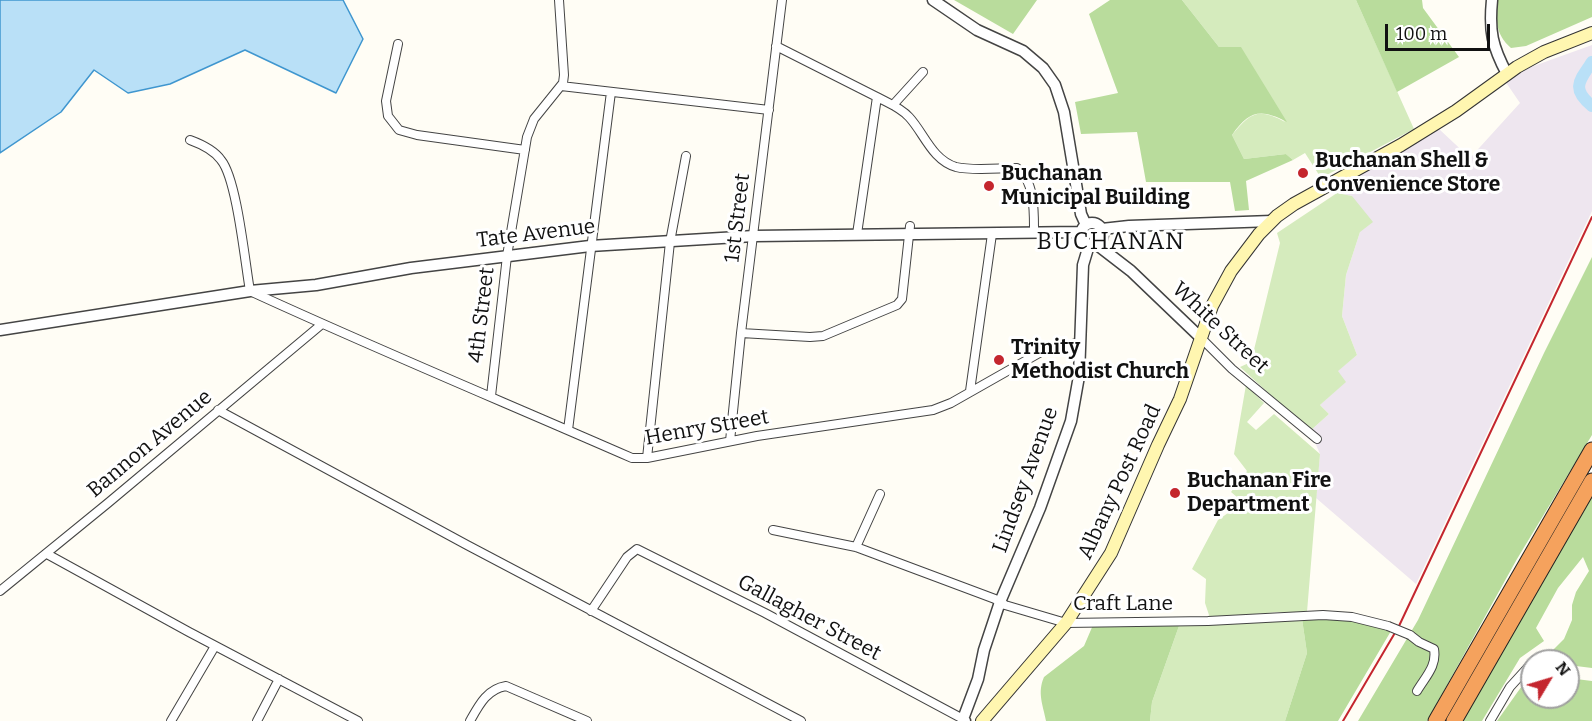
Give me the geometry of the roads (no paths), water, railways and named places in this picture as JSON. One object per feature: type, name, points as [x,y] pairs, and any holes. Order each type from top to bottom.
[{"type":"highway","points":[[1436,721],[1592,450]]},
{"type":"highway","points":[[1454,721],[1592,481]]},
{"type":"main road","name":"Albany Post Road","points":[[982,721],[1066,623],[1111,553],[1180,399],[1212,306],[1227,277],[1249,246],[1272,221],[1304,197],[1401,145],[1544,52],[1592,33]]},
{"type":"street","points":[[559,0],[564,75],[561,86],[769,110]]},
{"type":"street","name":"1st Street","points":[[730,441],[782,0]]},
{"type":"street","points":[[933,0],[977,30],[1023,51],[1043,68],[1055,85],[1064,112],[1083,239],[1093,245],[1103,238],[1102,229],[1095,223],[1083,229]]},
{"type":"street","points":[[1492,0],[1490,22],[1493,45],[1507,74]]},
{"type":"street","points":[[398,44],[386,101],[388,116],[399,130],[417,135],[525,150]]},
{"type":"street","points":[[776,46],[893,105],[910,118],[941,159],[949,164],[958,168],[1017,168],[1023,172],[1031,192],[1034,232]]},
{"type":"street","points":[[893,105],[923,72]]},
{"type":"street","name":"4th Street","points":[[491,396],[507,256],[527,138],[534,119],[561,86]]},
{"type":"street","points":[[568,430],[611,92]]},
{"type":"street","points":[[857,234],[877,97]]},
{"type":"street","points":[[190,141],[215,153],[222,160],[231,178],[250,291]]},
{"type":"street","points":[[647,458],[670,242],[686,156]]},
{"type":"street","points":[[1102,229],[1272,221]]},
{"type":"street","name":"Tate Avenue","points":[[0,330],[250,291],[316,285],[411,268],[590,246],[909,230],[992,234],[1083,229]]},
{"type":"street","points":[[741,333],[810,338],[823,336],[900,303],[909,230]]},
{"type":"street","points":[[970,391],[992,234]]},
{"type":"street","name":"White Street","points":[[1093,245],[1131,271],[1232,369],[1317,439]]},
{"type":"street","name":"Lindsey Avenue","points":[[964,720],[1000,602],[1040,508],[1071,421],[1079,376],[1083,265],[1093,245]]},
{"type":"street","name":"Henry Street","points":[[250,291],[446,379],[491,396],[632,458],[647,458],[730,441],[933,410],[951,403],[1041,352],[1080,342]]},
{"type":"street","name":"Bannon Avenue","points":[[0,591],[322,324]]},
{"type":"street","points":[[218,410],[521,574],[801,721]]},
{"type":"street","points":[[855,547],[880,494]]},
{"type":"street","name":"Craft Lane","points":[[773,530],[855,547],[1000,602],[1066,623],[1227,621],[1323,615],[1362,619],[1410,635],[1434,649],[1436,658],[1433,667],[1417,691]]},
{"type":"street","name":"Gallagher Street","points":[[591,610],[627,557],[638,550],[765,613],[964,720]]},
{"type":"street","points":[[47,554],[358,721]]},
{"type":"street","points":[[171,721],[215,646]]},
{"type":"street","points":[[1490,721],[1510,687],[1520,676]]},
{"type":"street","points":[[257,721],[279,679]]},
{"type":"street","points":[[470,721],[488,694],[498,687],[506,686],[587,721]]},
{"type":"water","points":[[0,0],[343,0],[363,39],[336,93],[245,50],[170,84],[128,93],[94,70],[61,112],[0,153]]},
{"type":"waterway","points":[[1592,62],[1579,85],[1581,95],[1592,106]]},
{"type":"railway","points":[[1343,721],[1399,626],[1592,217]]},
{"type":"place","name":"Buchanan Shell & Convenience Store","points":[[1303,173]]},
{"type":"place","name":"Buchanan Municipal Building","points":[[989,186]]},
{"type":"place","name":"Trinity Methodist Church","points":[[999,360]]},
{"type":"place","name":"Buchanan Fire Department","points":[[1175,493]]},
{"type":"district","name":"BUCHANAN","points":[[1111,242]]}]
